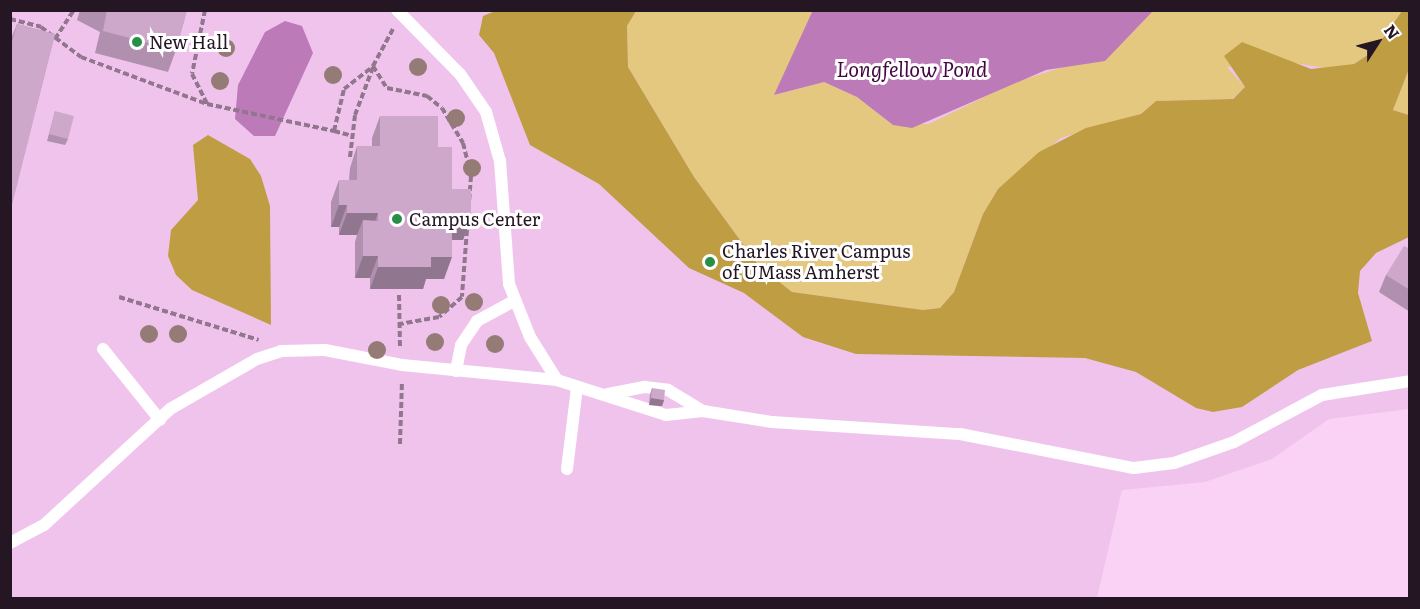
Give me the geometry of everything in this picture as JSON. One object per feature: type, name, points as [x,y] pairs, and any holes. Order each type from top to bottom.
[{"type":"lane","points":[[399,12],[460,74],[486,112],[500,161],[503,259],[514,301],[558,380]]},
{"type":"lane","points":[[456,371],[461,345],[477,321],[514,301]]},
{"type":"lane","points":[[103,349],[160,420]]},
{"type":"lane","points":[[10,543],[44,525],[160,420],[257,359],[276,353],[326,350],[456,371],[558,380],[577,388],[608,394],[644,411],[703,411],[772,423],[960,434],[1134,468],[1174,463],[1234,442],[1322,395],[1410,381]]},
{"type":"lane","points":[[608,394],[645,387],[668,390],[703,411]]},
{"type":"lane","points":[[567,469],[577,388]]},
{"type":"path","points":[[56,39],[74,10]]},
{"type":"path","points":[[205,10],[192,74],[207,104]]},
{"type":"path","points":[[350,157],[352,136],[373,66],[399,12]]},
{"type":"path","points":[[10,19],[41,27],[81,57],[207,104],[352,136]]},
{"type":"path","points":[[334,131],[344,89],[373,66]]},
{"type":"path","points":[[373,66],[387,88],[427,96],[442,108],[464,143],[471,176],[462,297],[439,317],[400,324]]},
{"type":"path","points":[[119,297],[248,335],[276,353]]},
{"type":"shaded area","name":"Charles River Campus of UMass Amherst","points":[[10,11],[1409,11],[1409,69],[1393,110],[1409,115],[1409,409],[1329,419],[1272,459],[1205,482],[1122,490],[1097,598],[11,598]]},
{"type":"shaded area","points":[[495,11],[636,11],[627,26],[628,67],[694,177],[759,266],[792,292],[923,310],[940,308],[954,292],[983,214],[998,189],[1039,152],[1086,128],[1141,114],[1156,101],[1233,99],[1245,87],[1224,56],[1242,42],[1311,69],[1354,64],[1374,51],[1402,11],[1409,11],[1409,69],[1393,110],[1409,115],[1409,237],[1376,253],[1360,271],[1358,293],[1372,341],[1298,370],[1242,407],[1213,412],[1196,408],[1136,372],[1085,358],[856,354],[803,337],[744,293],[689,268],[599,184],[530,145],[494,53],[479,35],[483,16]]},
{"type":"shaded area","points":[[636,11],[813,11],[775,95],[824,82],[857,97],[893,125],[929,124],[1013,83],[1072,64],[1105,60],[1153,11],[1402,11],[1374,51],[1354,64],[1331,69],[1289,62],[1227,67],[1245,87],[1232,99],[1156,101],[1141,114],[1061,138],[998,189],[983,214],[954,292],[940,308],[923,310],[792,292],[759,266],[694,177],[628,67],[627,26]]},
{"type":"shaded area","points":[[1409,69],[1409,115],[1393,110]]},
{"type":"shaded area","points":[[208,135],[250,159],[261,176],[270,206],[271,325],[192,290],[176,275],[168,256],[171,230],[198,200],[193,145]]},
{"type":"water","name":"Longfellow Pond","points":[[813,10],[1153,11],[1105,61],[1046,70],[912,128],[893,125],[857,97],[824,82],[774,95]]},
{"type":"water","points":[[285,21],[302,26],[313,53],[275,136],[254,136],[235,119],[238,85],[265,32]]},
{"type":"building","points":[[107,10],[187,10],[176,50],[103,31]]},
{"type":"building","points":[[17,24],[55,34],[11,209],[10,49]]},
{"type":"building","points":[[55,111],[74,116],[68,139],[49,134]]},
{"type":"building","name":"Campus Center","points":[[380,116],[438,116],[438,147],[452,147],[452,189],[471,189],[471,218],[452,218],[452,257],[431,257],[431,267],[378,267],[378,256],[363,256],[363,220],[378,221],[378,213],[347,213],[347,205],[339,205],[339,180],[357,180],[357,146],[380,146]]},
{"type":"building","points":[[1404,246],[1410,249],[1410,290],[1386,275]]},
{"type":"building","points":[[652,388],[665,390],[664,400],[651,398]]},
{"type":"place","name":"New Hall","points":[[137,42]]},
{"type":"place","name":"Campus Center","points":[[397,219]]},
{"type":"place","name":"Charles River Campus of UMass Amherst","points":[[710,262]]}]
